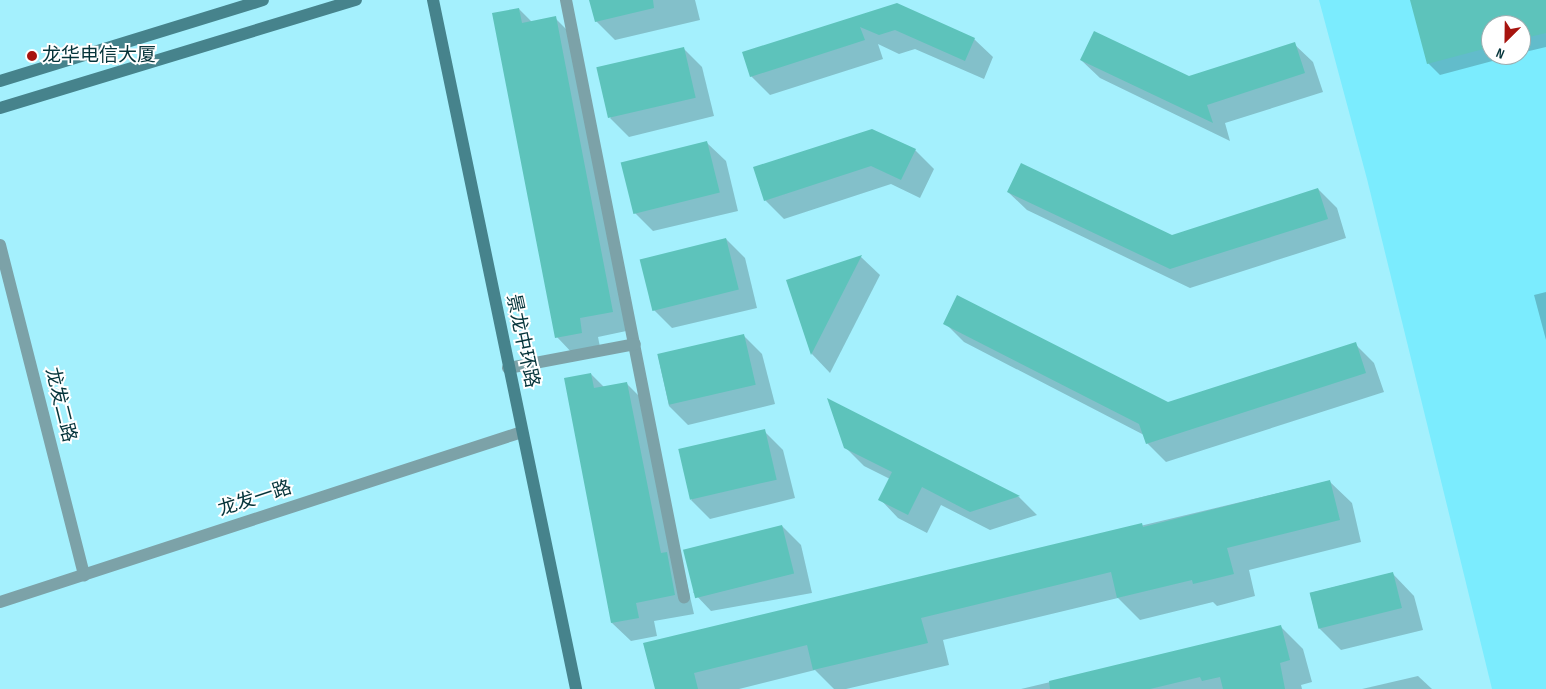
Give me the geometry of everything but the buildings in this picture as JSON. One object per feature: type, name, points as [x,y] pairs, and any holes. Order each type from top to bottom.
[{"type":"street","points":[[0,81],[264,0]]},
{"type":"street","points":[[0,108],[356,0]]},
{"type":"street","name":"景龙中环路","points":[[432,0],[576,689]]},
{"type":"street","points":[[566,0],[684,597]]},
{"type":"street","name":"龙发二路","points":[[0,245],[84,575]]},
{"type":"street","points":[[508,368],[635,344]]},
{"type":"street","name":"龙发一路","points":[[0,602],[522,432]]},
{"type":"shaded area","points":[[1319,0],[1546,0],[1546,689],[1492,689],[1367,179]]},
{"type":"place","name":"龙华电信大厦","points":[[32,56]]}]
